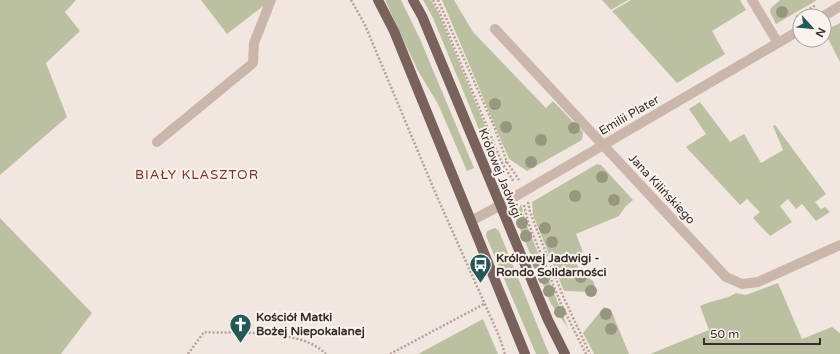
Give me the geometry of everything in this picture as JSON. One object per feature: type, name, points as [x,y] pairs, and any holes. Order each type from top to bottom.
[{"type":"main road","points":[[378,0],[394,30],[525,354]]},
{"type":"main road","name":"Królowej Jadwigi","points":[[413,0],[422,16],[499,206],[548,320],[566,354]]},
{"type":"street","points":[[157,142],[253,63],[254,43],[271,0]]},
{"type":"street","points":[[752,0],[778,44]]},
{"type":"street","name":"Jana Kilińskiego","points":[[495,29],[726,277],[742,284],[758,282],[840,245]]},
{"type":"street","name":"Emilii Plater","points":[[471,220],[499,206],[792,35]]},
{"type":"path","points":[[351,0],[365,25],[504,354]]},
{"type":"path","points":[[433,0],[439,11],[502,163],[522,192],[535,242],[561,304],[586,354]]},
{"type":"path","points":[[438,0],[488,112],[507,162],[522,192],[547,258],[590,354]]},
{"type":"path","points":[[502,163],[507,162]]},
{"type":"path","points":[[390,354],[484,304]]},
{"type":"path","points":[[188,354],[204,332],[290,336],[318,346],[326,354]]},
{"type":"green space","points":[[0,0],[76,0],[65,12],[80,31],[46,63],[67,117],[0,175]]},
{"type":"green space","points":[[201,0],[271,0],[227,34]]},
{"type":"green space","points":[[385,0],[401,0],[420,39],[474,168],[467,171],[438,104],[418,71]]},
{"type":"green space","points":[[423,0],[431,0],[439,14],[498,157],[492,161],[433,18]]},
{"type":"green space","points":[[442,0],[454,0],[473,32],[546,108],[553,101],[583,132],[582,140],[527,171],[509,159]]},
{"type":"green space","points":[[602,0],[628,0],[611,10]]},
{"type":"green space","points":[[631,0],[740,0],[746,10],[712,31],[725,54],[677,83],[612,11]]},
{"type":"green space","points":[[780,0],[817,0],[803,8],[792,8],[792,15],[776,24],[770,12],[771,8]]},
{"type":"green space","points":[[840,23],[840,62],[832,46],[832,27]]},
{"type":"green space","points":[[700,102],[730,142],[744,134],[761,163],[783,150],[773,126],[775,125],[826,194],[815,202],[821,209],[825,207],[830,212],[816,221],[802,204],[796,209],[788,199],[780,206],[792,222],[770,236],[753,218],[760,212],[747,199],[740,205],[686,147],[706,134],[689,109]]},
{"type":"green space","points":[[597,164],[601,165],[633,200],[625,207],[619,216],[576,234],[583,252],[575,257],[579,271],[593,281],[597,292],[564,291],[533,215],[532,202]]},
{"type":"green space","points":[[521,204],[526,223],[568,328],[551,304],[517,222],[516,214]]},
{"type":"green space","points":[[0,218],[92,313],[61,354],[0,354]]},
{"type":"green space","points":[[495,228],[499,231],[549,354],[536,354],[486,236],[487,231]]},
{"type":"green space","points":[[778,283],[802,339],[832,327],[840,333],[840,354],[650,354],[709,330],[700,306],[736,293],[746,295]]},
{"type":"green space","points":[[604,307],[611,310],[629,354],[594,354],[583,333]]},
{"type":"green space","points":[[483,319],[498,354],[418,354]]},
{"type":"place","name":"Królowej Jadwigi - Rondo Solidarności","points":[[480,284]]},
{"type":"place","name":"Kościół Matki Bożej Niepokalanej","points":[[241,344]]},
{"type":"district","name":"BIAŁY KLASZTOR","points":[[197,174]]}]
